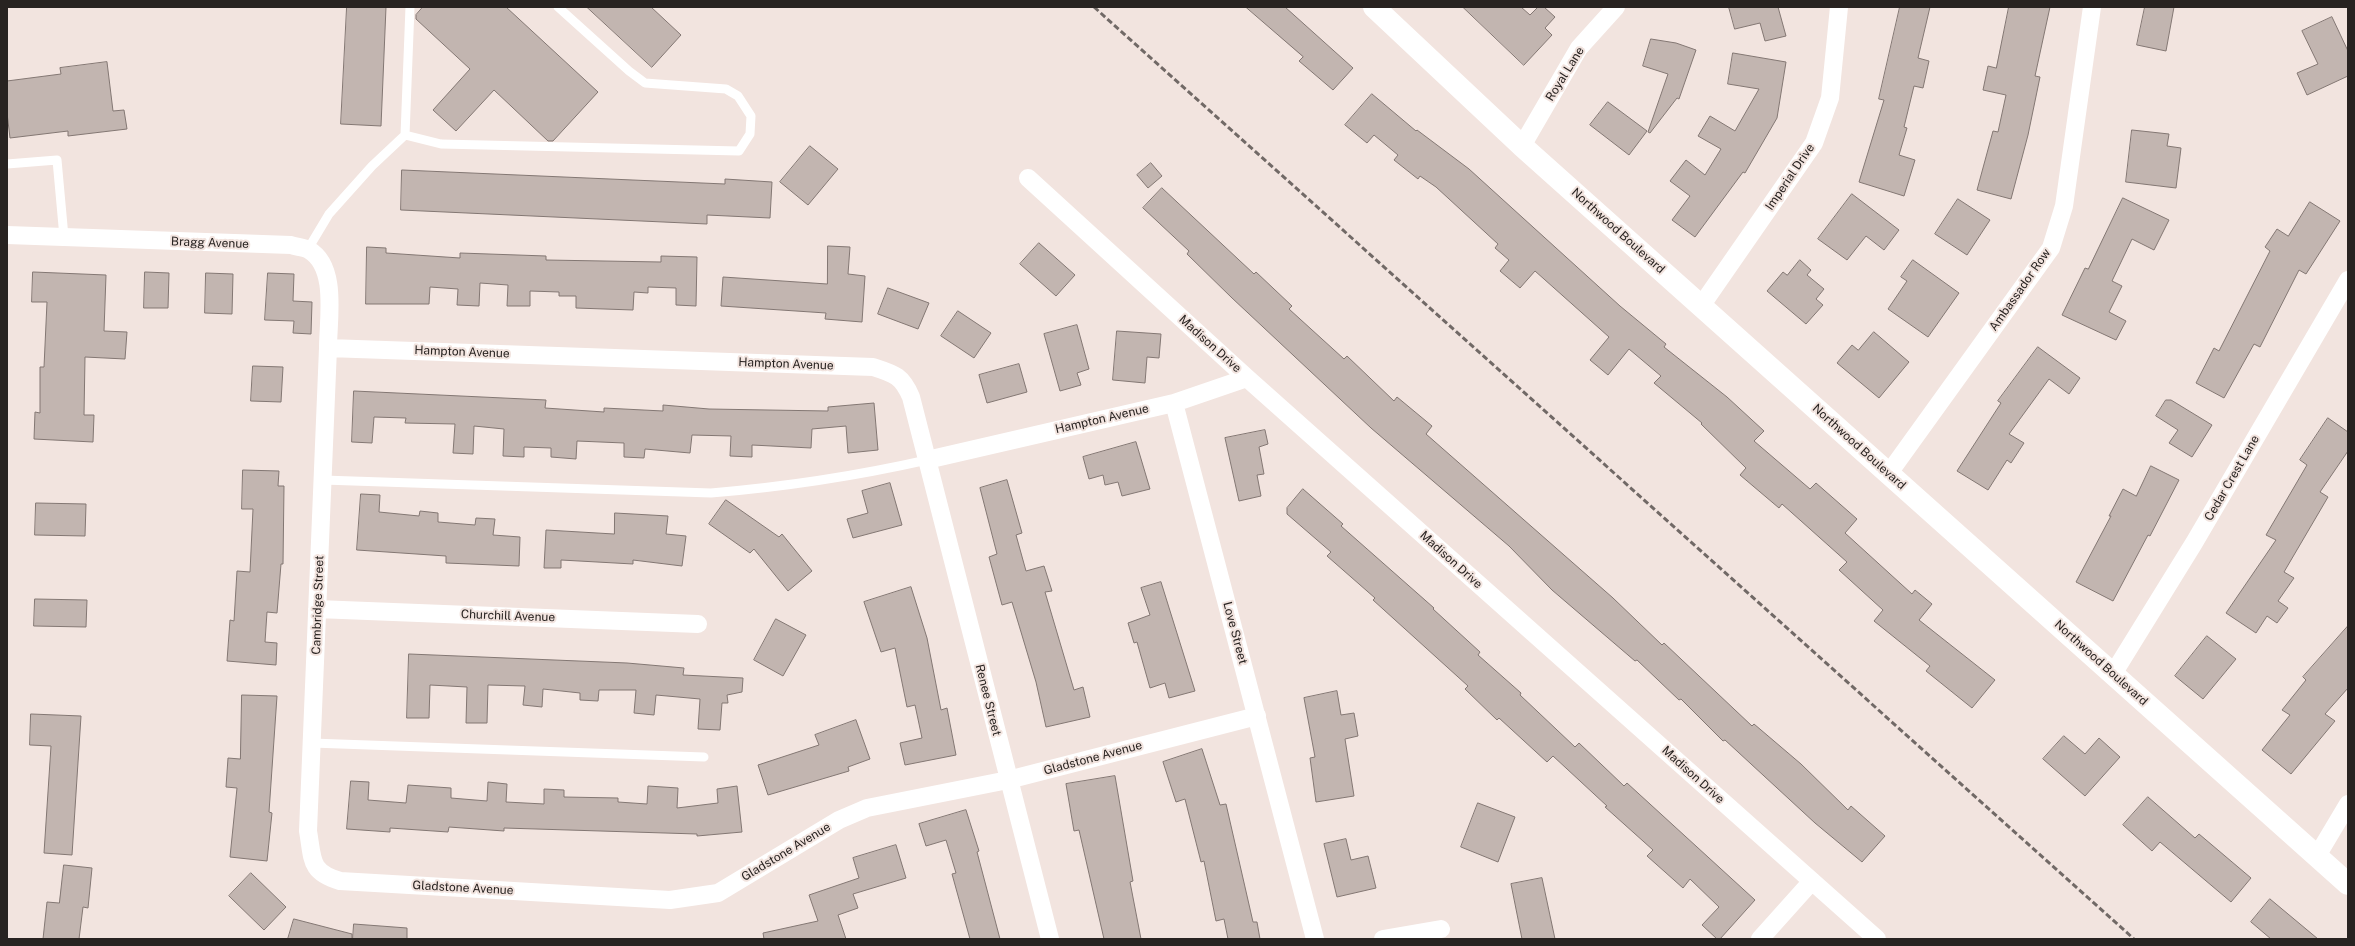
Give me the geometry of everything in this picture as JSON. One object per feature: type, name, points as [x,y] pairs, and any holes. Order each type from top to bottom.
[{"type":"street","name":"Northwood Boulevard","points":[[1374,7],[1522,146],[2348,884]]},
{"type":"street","name":"Royal Lane","points":[[1522,146],[1579,48],[1616,7]]},
{"type":"street","name":"Imperial Drive","points":[[1701,306],[1814,143],[1830,98],[1839,7]]},
{"type":"street","name":"Ambassador Row","points":[[1889,473],[2051,248],[2064,206],[2092,7]]},
{"type":"street","name":"Madison Drive","points":[[1028,178],[1247,378],[1877,939]]},
{"type":"street","name":"Bragg Avenue","points":[[7,235],[291,245],[308,249]]},
{"type":"street","points":[[308,249],[320,260],[329,278],[328,348]]},
{"type":"street","name":"Cedar Crest Lane","points":[[2113,674],[2198,536],[2348,280]]},
{"type":"street","name":"Hampton Avenue","points":[[328,348],[873,367],[890,372],[904,381],[911,397],[927,460],[1174,403]]},
{"type":"street","name":"Cambridge Street","points":[[314,863],[308,831],[328,348]]},
{"type":"street","points":[[1174,403],[1247,378]]},
{"type":"street","name":"Love Street","points":[[1174,403],[1315,939]]},
{"type":"street","name":"Renee Street","points":[[927,460],[1050,939]]},
{"type":"street","name":"Churchill Avenue","points":[[317,609],[698,624]]},
{"type":"street","name":"Gladstone Avenue","points":[[314,863],[316,868],[326,877],[340,881],[670,900],[718,894],[839,820],[867,808],[1008,780],[1257,716]]},
{"type":"street","points":[[2317,856],[2348,804]]},
{"type":"street","points":[[1760,939],[1812,881]]},
{"type":"street","points":[[1384,939],[1441,929]]},
{"type":"lane","points":[[308,249],[329,214],[372,166],[405,135],[410,7]]},
{"type":"lane","points":[[405,135],[441,144],[739,151],[750,134],[751,116],[738,96],[726,89],[645,83],[629,72],[558,7]]},
{"type":"lane","points":[[7,164],[57,160],[64,237]]},
{"type":"lane","points":[[322,480],[711,493],[750,490],[888,469],[927,460]]},
{"type":"lane","points":[[312,743],[704,757]]},
{"type":"building","points":[[347,7],[386,7],[381,126],[341,124]]},
{"type":"building","points":[[423,7],[506,7],[598,92],[553,141],[548,141],[494,90],[456,131],[433,110],[470,69],[416,19],[416,15]]},
{"type":"building","points":[[587,7],[651,7],[681,35],[652,67]]},
{"type":"building","points":[[1246,7],[1285,7],[1353,68],[1333,90],[1299,61],[1303,57]]},
{"type":"building","points":[[1463,7],[1521,7],[1530,15],[1538,7],[1544,7],[1555,17],[1545,28],[1552,35],[1524,65]]},
{"type":"building","points":[[1729,7],[1778,7],[1786,36],[1765,41],[1760,23],[1735,29]]},
{"type":"building","points":[[1900,7],[1930,7],[1918,58],[1929,61],[1923,88],[1914,86],[1904,127],[1907,128],[1899,155],[1915,160],[1904,196],[1859,182],[1884,100],[1879,99]]},
{"type":"building","points":[[2009,7],[2050,7],[2035,76],[2040,77],[2028,135],[2011,199],[1977,190],[1993,131],[1998,132],[2006,95],[1983,90],[1988,66],[1996,68]]},
{"type":"building","points":[[2145,7],[2174,7],[2166,51],[2137,45]]},
{"type":"building","points":[[2332,17],[2348,51],[2348,76],[2307,95],[2297,73],[2318,64],[2302,31]]},
{"type":"building","points":[[1651,39],[1676,43],[1696,50],[1679,99],[1677,98],[1650,133],[1648,132],[1668,74],[1643,66]]},
{"type":"building","points":[[1733,53],[1786,62],[1777,118],[1745,173],[1743,172],[1695,237],[1672,220],[1690,196],[1670,181],[1686,160],[1705,175],[1721,149],[1698,136],[1710,116],[1735,131],[1759,89],[1728,84]]},
{"type":"building","points":[[107,62],[113,111],[124,110],[127,129],[68,136],[68,131],[10,138],[7,113],[7,81],[61,74],[60,68]]},
{"type":"building","points":[[1372,94],[1416,131],[1417,130],[1469,169],[1620,306],[1666,344],[1664,347],[1727,397],[1764,431],[1754,441],[1810,489],[1816,483],[1857,519],[1845,533],[1912,594],[1915,590],[1932,604],[1919,620],[1995,680],[1972,708],[1926,671],[1930,666],[1874,621],[1883,610],[1839,570],[1847,562],[1782,504],[1779,508],[1740,475],[1746,468],[1701,424],[1702,423],[1654,383],[1661,376],[1629,349],[1608,375],[1590,360],[1609,337],[1535,271],[1520,288],[1500,271],[1509,260],[1495,248],[1498,244],[1436,187],[1420,176],[1418,179],[1394,160],[1398,155],[1374,135],[1367,143],[1345,125]]},
{"type":"building","points":[[1608,102],[1647,131],[1629,155],[1590,125]]},
{"type":"building","points":[[2132,130],[2169,134],[2167,146],[2181,148],[2176,188],[2126,182]]},
{"type":"building","points":[[810,146],[838,169],[808,205],[780,182]]},
{"type":"building","points":[[1151,163],[1162,176],[1148,188],[1137,175]]},
{"type":"building","points":[[402,170],[725,184],[725,179],[772,182],[770,218],[707,215],[707,224],[401,210]]},
{"type":"building","points":[[1162,188],[1254,274],[1256,272],[1292,306],[1289,309],[1344,359],[1347,356],[1394,401],[1397,397],[1432,426],[1426,434],[1613,598],[1662,645],[1664,643],[1752,726],[1754,724],[1801,764],[1848,810],[1851,806],[1885,836],[1862,862],[1815,823],[1725,740],[1723,741],[1681,699],[1679,700],[1637,660],[1635,661],[1552,590],[1509,546],[1371,428],[1232,298],[1187,254],[1189,251],[1143,208]]},
{"type":"building","points":[[1852,194],[1899,230],[1884,250],[1866,236],[1847,260],[1818,239]]},
{"type":"building","points":[[2123,198],[2169,220],[2154,250],[2132,239],[2112,281],[2122,286],[2109,312],[2126,321],[2116,340],[2062,315],[2085,268],[2088,269]]},
{"type":"building","points":[[1958,199],[1990,220],[1967,255],[1935,234]]},
{"type":"building","points":[[2310,202],[2340,221],[2306,274],[2299,270],[2260,347],[2254,344],[2224,398],[2196,383],[2214,348],[2219,351],[2270,251],[2265,247],[2277,229],[2288,236]]},
{"type":"building","points":[[1039,243],[1075,275],[1056,296],[1020,264]]},
{"type":"building","points":[[828,246],[850,247],[848,274],[865,276],[862,322],[825,319],[826,313],[721,306],[723,277],[827,284]]},
{"type":"building","points":[[367,247],[386,248],[386,253],[460,258],[460,253],[546,256],[546,260],[661,262],[661,256],[697,257],[696,306],[676,305],[676,288],[648,287],[648,293],[634,292],[633,310],[576,308],[576,296],[559,296],[559,292],[530,291],[530,306],[507,306],[508,285],[480,283],[479,306],[457,305],[458,289],[430,287],[429,304],[366,304]]},
{"type":"building","points":[[1800,260],[1811,270],[1807,275],[1824,289],[1816,299],[1823,305],[1806,324],[1767,291],[1783,272],[1787,275]]},
{"type":"building","points":[[1913,260],[1959,293],[1928,337],[1888,309],[1907,281],[1901,277]]},
{"type":"building","points":[[33,272],[106,275],[104,331],[127,332],[125,359],[85,357],[84,415],[94,415],[93,442],[34,439],[35,412],[40,413],[40,367],[44,367],[47,302],[32,302]]},
{"type":"building","points":[[145,272],[169,273],[168,308],[144,308]]},
{"type":"building","points":[[206,273],[233,274],[232,314],[205,313]]},
{"type":"building","points":[[268,273],[294,274],[293,301],[312,302],[311,334],[293,333],[294,321],[265,320]]},
{"type":"building","points":[[888,288],[929,303],[918,329],[878,314]]},
{"type":"building","points":[[958,311],[991,333],[974,358],[941,336]]},
{"type":"building","points":[[1077,325],[1089,369],[1077,373],[1081,385],[1060,391],[1044,334]]},
{"type":"building","points":[[1117,331],[1161,334],[1159,358],[1147,357],[1145,383],[1113,380]]},
{"type":"building","points":[[1874,332],[1909,362],[1879,398],[1837,363],[1852,345],[1858,350]]},
{"type":"building","points":[[2038,347],[2080,378],[2069,394],[2049,379],[2009,434],[2024,443],[2011,463],[2007,460],[1988,490],[1957,471],[2001,403],[1998,401]]},
{"type":"building","points":[[1019,364],[1027,392],[987,403],[979,375]]},
{"type":"building","points":[[253,366],[283,367],[281,402],[251,401]]},
{"type":"building","points":[[354,391],[546,400],[545,408],[604,412],[604,408],[663,411],[663,405],[709,409],[828,411],[828,407],[874,403],[878,450],[848,453],[846,426],[812,429],[811,448],[752,445],[752,457],[730,456],[731,436],[692,435],[690,453],[645,449],[644,458],[624,457],[624,443],[577,441],[576,459],[551,457],[551,448],[524,447],[524,457],[503,456],[504,429],[474,426],[473,454],[453,453],[455,424],[405,423],[406,418],[374,417],[372,443],[352,442]]},
{"type":"building","points":[[2166,400],[2171,400],[2212,425],[2192,457],[2169,443],[2178,430],[2156,416]]},
{"type":"building","points":[[2328,418],[2348,432],[2348,451],[2320,492],[2328,497],[2284,572],[2294,578],[2278,601],[2288,608],[2277,623],[2267,616],[2256,633],[2226,613],[2276,540],[2266,535],[2307,465],[2300,460]]},
{"type":"building","points":[[1265,430],[1268,444],[1259,447],[1264,474],[1257,475],[1261,496],[1239,501],[1225,438]]},
{"type":"building","points":[[1136,442],[1150,489],[1122,496],[1118,482],[1105,485],[1103,475],[1089,479],[1083,457]]},
{"type":"building","points":[[2151,466],[2179,480],[2150,536],[2148,535],[2113,601],[2076,582],[2111,516],[2109,516],[2123,489],[2136,496]]},
{"type":"building","points":[[243,470],[279,471],[278,486],[284,486],[283,564],[281,564],[277,613],[267,612],[265,642],[277,643],[276,665],[227,661],[230,620],[234,621],[237,571],[250,572],[253,509],[242,509]]},
{"type":"building","points":[[1007,480],[1022,533],[1016,535],[1026,571],[1044,566],[1052,591],[1045,592],[1074,690],[1083,687],[1090,717],[1046,727],[1036,682],[1012,602],[1002,605],[989,557],[997,554],[980,488]]},
{"type":"building","points":[[890,483],[902,525],[853,538],[847,519],[868,513],[862,491]]},
{"type":"building","points":[[1303,489],[1343,524],[1341,526],[1434,608],[1433,609],[1480,652],[1478,655],[1521,693],[1520,695],[1575,747],[1579,743],[1624,786],[1627,783],[1755,900],[1720,939],[1717,939],[1702,925],[1719,907],[1690,879],[1683,888],[1647,856],[1653,850],[1605,807],[1607,806],[1553,756],[1547,762],[1499,718],[1497,720],[1465,689],[1468,686],[1373,600],[1375,598],[1327,556],[1331,552],[1287,514],[1287,508]]},
{"type":"building","points":[[361,494],[380,495],[379,512],[419,516],[420,511],[438,513],[438,522],[475,525],[476,518],[495,519],[493,535],[520,537],[519,566],[446,563],[446,556],[357,550]]},
{"type":"building","points":[[726,500],[779,537],[782,534],[812,571],[788,591],[754,549],[750,553],[709,524]]},
{"type":"building","points":[[36,503],[86,504],[85,536],[35,535]]},
{"type":"building","points":[[615,513],[668,516],[666,534],[686,536],[682,566],[633,560],[633,564],[561,560],[561,568],[544,568],[546,530],[614,534]]},
{"type":"building","points":[[1161,582],[1195,691],[1169,698],[1165,683],[1150,688],[1137,642],[1134,643],[1128,623],[1150,615],[1141,588]]},
{"type":"building","points":[[911,587],[927,638],[941,710],[947,708],[956,755],[905,765],[900,743],[922,738],[915,705],[907,707],[895,648],[881,652],[864,602]]},
{"type":"building","points":[[35,599],[87,600],[86,627],[34,626]]},
{"type":"building","points":[[776,619],[806,635],[783,676],[754,660]]},
{"type":"building","points":[[2348,626],[2348,688],[2325,714],[2335,721],[2291,774],[2262,750],[2290,715],[2282,710],[2306,680],[2303,677]]},
{"type":"building","points":[[2207,636],[2236,659],[2203,699],[2175,676]]},
{"type":"building","points":[[409,654],[627,663],[684,668],[683,675],[743,678],[742,692],[727,695],[728,703],[722,703],[720,730],[698,729],[700,699],[656,695],[654,715],[634,713],[636,690],[599,690],[598,701],[580,700],[580,693],[543,689],[542,707],[523,705],[525,686],[488,685],[487,723],[466,723],[467,687],[430,685],[429,718],[407,718]]},
{"type":"building","points":[[1337,691],[1341,715],[1354,713],[1358,736],[1345,739],[1354,796],[1316,802],[1310,758],[1315,757],[1304,698]]},
{"type":"building","points":[[242,695],[277,696],[269,812],[272,813],[267,861],[230,857],[237,788],[226,787],[228,758],[240,759]]},
{"type":"building","points":[[31,714],[81,716],[72,855],[44,853],[51,746],[30,745]]},
{"type":"building","points":[[856,720],[870,759],[848,767],[849,771],[768,795],[758,765],[819,745],[815,735]]},
{"type":"building","points":[[2064,736],[2085,754],[2099,738],[2120,757],[2085,796],[2043,759]]},
{"type":"building","points":[[1202,749],[1220,805],[1226,804],[1253,922],[1257,922],[1260,939],[1228,939],[1224,919],[1216,921],[1204,861],[1201,862],[1185,799],[1176,802],[1163,762]]},
{"type":"building","points":[[1115,776],[1133,881],[1130,882],[1141,939],[1104,939],[1079,830],[1074,831],[1066,784]]},
{"type":"building","points":[[351,781],[369,782],[368,800],[406,803],[408,785],[451,788],[451,798],[487,801],[488,782],[507,784],[506,802],[544,804],[544,789],[564,790],[564,797],[618,798],[618,802],[647,804],[648,786],[678,788],[677,808],[718,803],[717,789],[737,786],[742,832],[697,836],[697,834],[504,828],[504,831],[449,827],[448,832],[390,828],[390,832],[347,829]]},
{"type":"building","points":[[2148,797],[2195,838],[2199,834],[2251,878],[2231,902],[2160,842],[2152,851],[2123,825]]},
{"type":"building","points":[[1478,803],[1515,817],[1498,862],[1461,847]]},
{"type":"building","points":[[966,810],[979,851],[977,852],[1000,939],[970,939],[952,874],[956,873],[946,840],[926,846],[919,824]]},
{"type":"building","points":[[1346,839],[1351,860],[1368,856],[1376,888],[1337,897],[1324,844]]},
{"type":"building","points":[[896,845],[906,878],[853,894],[858,908],[838,915],[846,939],[764,939],[763,933],[818,921],[809,895],[859,878],[853,858]]},
{"type":"building","points":[[64,865],[92,868],[88,908],[83,907],[79,939],[43,939],[47,902],[59,903]]},
{"type":"building","points":[[251,873],[286,907],[264,930],[229,896]]},
{"type":"building","points":[[1542,878],[1555,939],[1522,939],[1511,884]]},
{"type":"building","points":[[2270,899],[2318,939],[2271,939],[2251,922]]},
{"type":"building","points":[[294,919],[352,934],[352,939],[288,939]]},
{"type":"building","points":[[354,924],[407,928],[407,939],[353,939]]},
{"type":"railway","points":[[1094,7],[2134,939]]}]
